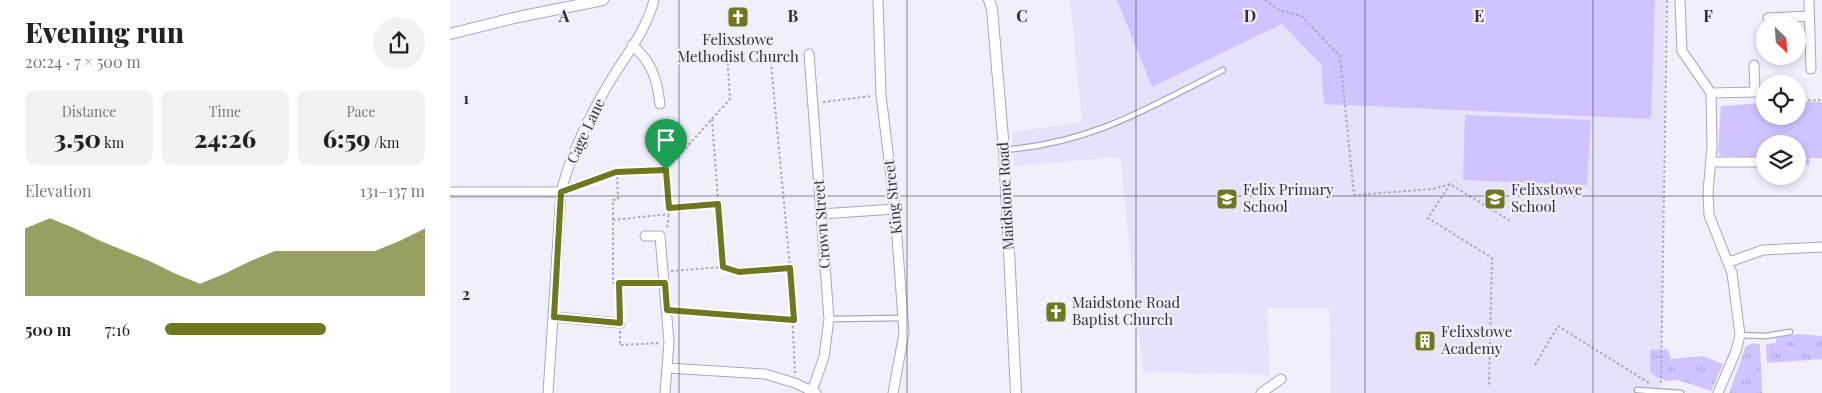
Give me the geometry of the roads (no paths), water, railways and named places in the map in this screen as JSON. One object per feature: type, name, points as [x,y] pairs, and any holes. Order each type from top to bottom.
[{"type":"street","points":[[450,34],[518,17],[604,0]]},
{"type":"street","name":"Cage Lane","points":[[548,393],[561,192],[570,165],[604,91],[650,15],[654,0]]},
{"type":"street","name":"King Street","points":[[878,0],[881,95],[895,209],[904,333],[893,393]]},
{"type":"street","name":"Maidstone Road","points":[[989,0],[992,9],[1004,150],[1016,393]]},
{"type":"street","points":[[1680,0],[1682,51],[1711,93],[1712,162],[1709,184],[1709,215],[1729,262],[1740,335],[1736,351],[1718,393]]},
{"type":"street","points":[[1809,0],[1811,69]]},
{"type":"street","points":[[632,45],[642,53],[656,75],[660,104]]},
{"type":"street","name":"Crown Street","points":[[809,54],[829,319],[824,357],[814,392]]},
{"type":"street","points":[[1711,93],[1755,92],[1754,64]]},
{"type":"street","points":[[1712,162],[1756,162]]},
{"type":"street","points":[[450,192],[561,192]]},
{"type":"street","points":[[822,214],[895,209]]},
{"type":"street","points":[[645,236],[660,236],[661,241],[669,342],[665,393]]},
{"type":"street","points":[[1729,262],[1763,250],[1822,247]]},
{"type":"street","points":[[554,317],[620,323]]},
{"type":"street","points":[[668,368],[765,374],[795,383],[814,392]]},
{"type":"street","points":[[1261,393],[1281,379]]},
{"type":"lane","points":[[1004,150],[1038,147],[1068,140],[1117,124],[1223,70]]},
{"type":"lane","points":[[829,319],[903,318]]},
{"type":"lane","points":[[1740,335],[1765,336],[1790,332]]},
{"type":"lane","points":[[1638,390],[1661,390],[1681,393]]},
{"type":"place","name":"Felixstowe Methodist Church","points":[[738,17]]},
{"type":"place","name":"Felix Primary School","points":[[1227,199]]},
{"type":"place","name":"Felixstowe School","points":[[1495,199]]},
{"type":"place","name":"Maidstone Road Baptist Church","points":[[1056,312]]},
{"type":"place","name":"Felixstowe Academy","points":[[1425,341]]}]
